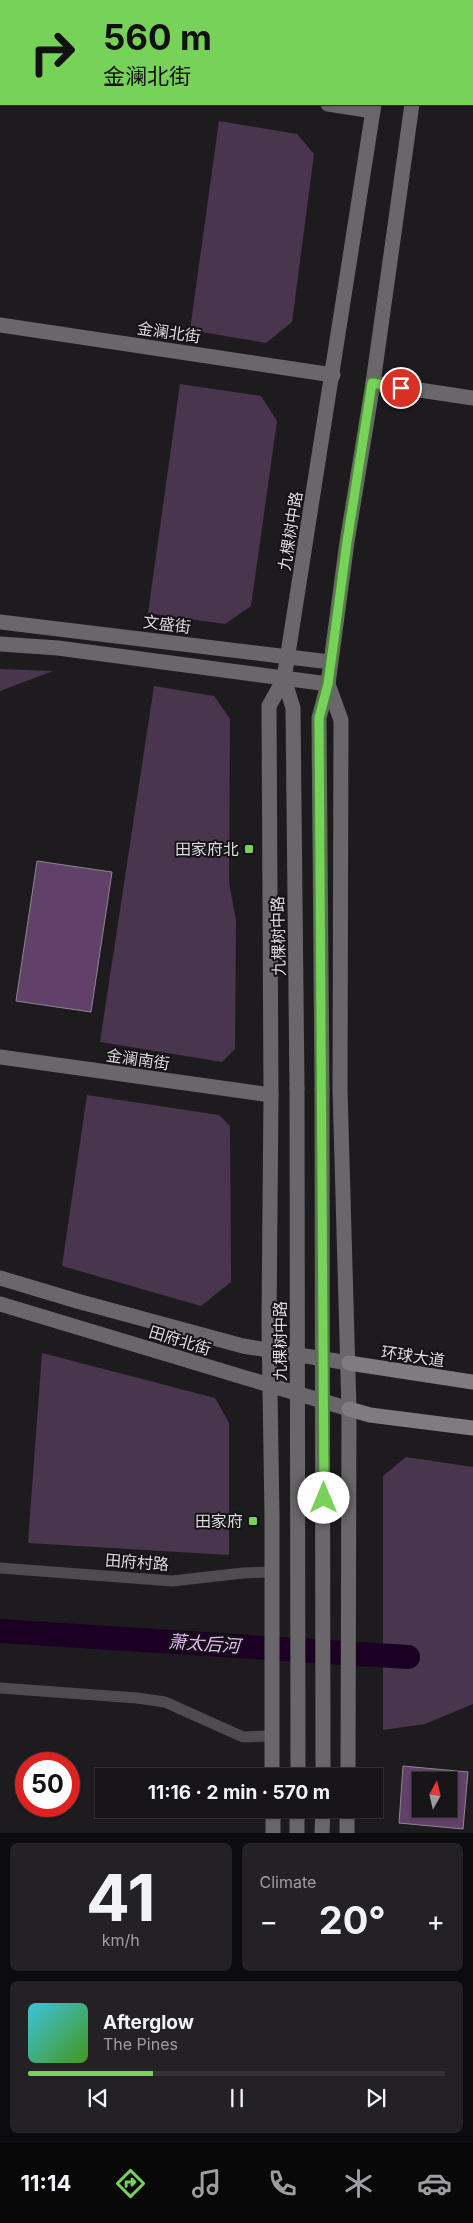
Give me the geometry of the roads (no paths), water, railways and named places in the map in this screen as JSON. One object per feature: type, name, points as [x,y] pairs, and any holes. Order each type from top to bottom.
[{"type":"main road","points":[[343,105],[373,107]]},
{"type":"main road","points":[[323,1768],[322,1089],[319,718],[328,684],[412,105]]},
{"type":"main road","name":"九棵树中路","points":[[298,1768],[297,1088],[293,708],[284,679],[333,375],[373,107]]},
{"type":"main road","name":"金澜北街","points":[[0,325],[333,375]]},
{"type":"main road","points":[[372,383],[473,398]]},
{"type":"main road","name":"文盛街","points":[[0,622],[330,662]]},
{"type":"main road","points":[[0,644],[58,648],[328,684]]},
{"type":"main road","points":[[272,1768],[269,1351],[271,1095],[269,706],[284,679]]},
{"type":"main road","points":[[328,684],[341,720],[340,1079],[349,1363],[350,1598],[348,1768]]},
{"type":"main road","name":"金澜南街","points":[[0,1056],[271,1095]]},
{"type":"main road","name":"田府北街","points":[[0,1278],[242,1346],[349,1363]]},
{"type":"main road","name":"田府北街","points":[[0,1304],[349,1409]]},
{"type":"main road","name":"环球大道","points":[[349,1363],[473,1382]]},
{"type":"main road","points":[[349,1409],[370,1414],[473,1428]]},
{"type":"main road","points":[[273,1818],[273,1833]]},
{"type":"main road","points":[[297,1818],[297,1833]]},
{"type":"main road","points":[[322,1833],[323,1818]]},
{"type":"main road","points":[[347,1818],[347,1833]]},
{"type":"street","name":"田府村路","points":[[0,1568],[172,1581],[243,1573],[272,1572]]},
{"type":"street","points":[[0,1688],[137,1698],[165,1702],[243,1737],[272,1736]]},
{"type":"waterway","name":"萧太后河","points":[[0,1631],[408,1657]]},
{"type":"place","name":"田家府北","points":[[249,849]]},
{"type":"place","name":"田家府","points":[[253,1521]]}]
